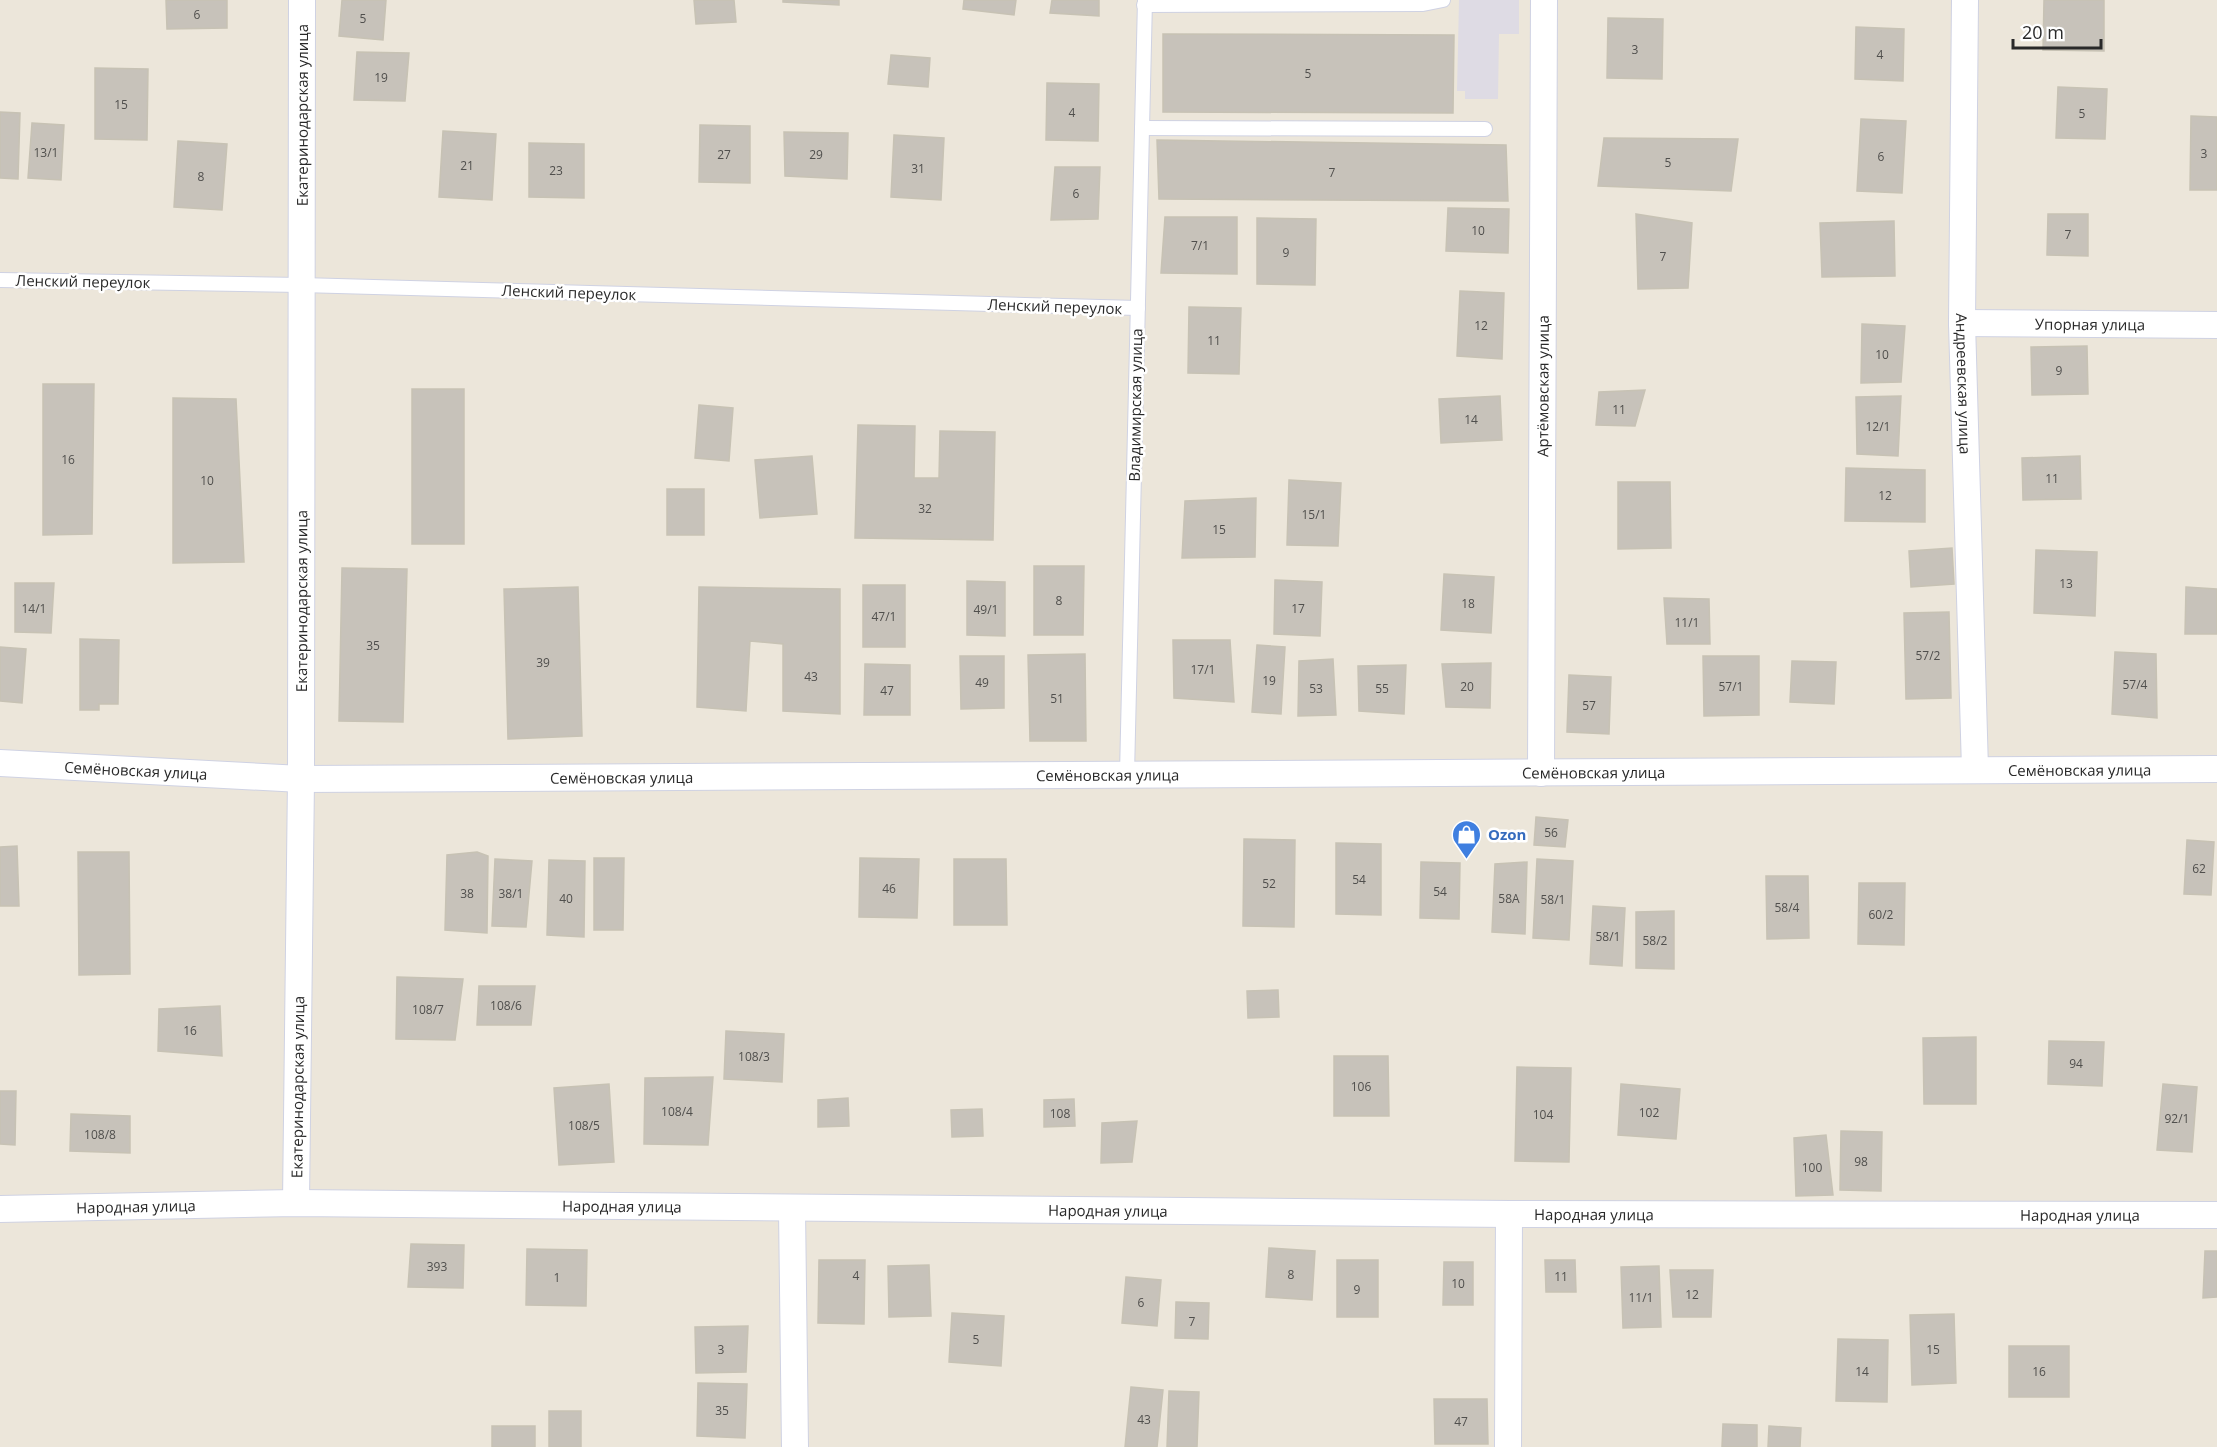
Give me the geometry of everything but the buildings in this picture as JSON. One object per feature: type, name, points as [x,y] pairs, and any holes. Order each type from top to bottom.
[{"type":"street","name":"Екатеринодарская улица","points":[[296,1203],[301,779],[302,0]]},
{"type":"street","name":"Артёмовская улица","points":[[1541,773],[1544,0]]},
{"type":"street","name":"Андреевская улица","points":[[1965,0],[1962,323],[1975,769]]},
{"type":"street","name":"Упорная улица","points":[[1962,323],[2217,325]]},
{"type":"street","name":"Семёновская улица","points":[[0,763],[301,779],[2217,769]]},
{"type":"street","name":"Народная улица","points":[[0,1209],[296,1203],[1509,1214],[2217,1215]]},
{"type":"street","points":[[792,1209],[795,1447]]},
{"type":"street","points":[[1508,1447],[1509,1214]]},
{"type":"lane","points":[[1144,2],[1423,4],[1443,0]]},
{"type":"lane","name":"Владимирская улица","points":[[1127,774],[1144,2]]},
{"type":"lane","points":[[1142,128],[1485,129]]},
{"type":"lane","name":"Ленский переулок","points":[[0,280],[301,285],[1138,308]]},
{"type":"shaded area","points":[[1459,0],[1519,0],[1519,34],[1499,34],[1498,99],[1465,99],[1465,91],[1457,91]]},
{"type":"place","name":"Ozon","points":[[1467,860]]}]
